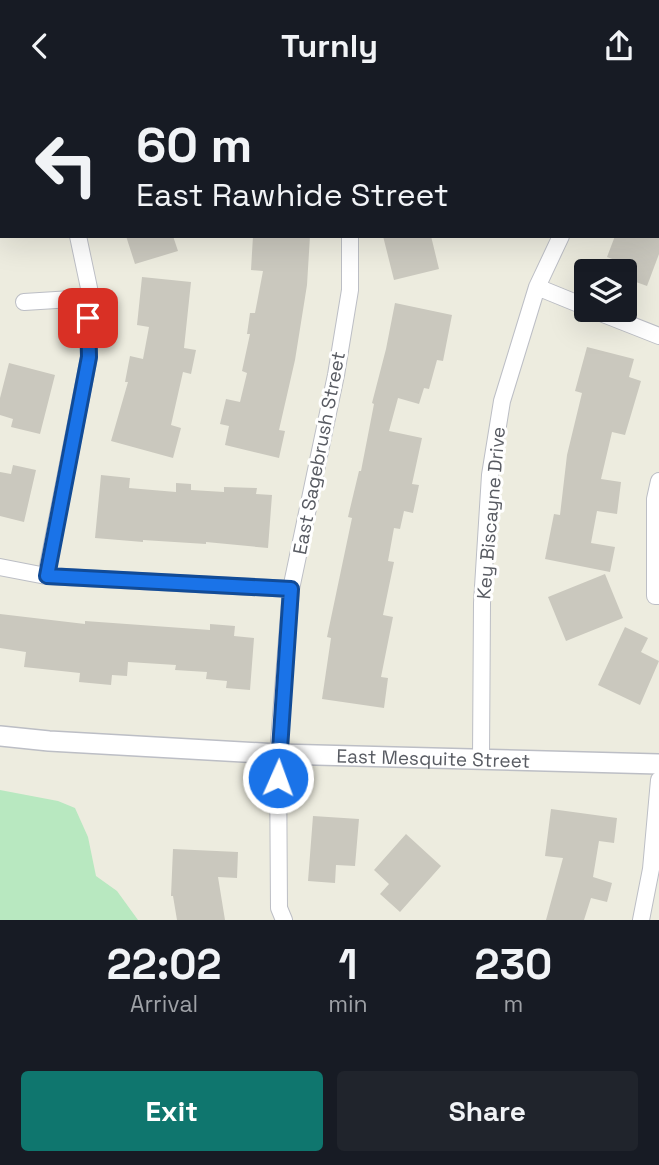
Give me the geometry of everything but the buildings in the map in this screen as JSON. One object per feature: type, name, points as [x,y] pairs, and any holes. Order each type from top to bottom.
[{"type":"street","points":[[47,576],[89,357],[89,288],[78,238]]},
{"type":"street","name":"East Sagebrush Street","points":[[284,920],[279,908],[278,754],[291,589],[336,375],[348,302],[349,238]]},
{"type":"street","name":"Key Biscayne Drive","points":[[481,759],[482,603],[490,475],[502,401],[537,288],[560,238]]},
{"type":"street","points":[[537,288],[574,302]]},
{"type":"street","points":[[24,302],[88,298]]},
{"type":"street","points":[[623,322],[659,336]]},
{"type":"street","points":[[657,596],[655,499],[659,481]]},
{"type":"street","points":[[0,567],[47,576],[291,589]]},
{"type":"street","name":"East Mesquite Street","points":[[0,736],[278,754],[659,764]]},
{"type":"street","points":[[641,920],[651,869],[659,780]]},
{"type":"green space","points":[[0,790],[58,801],[75,808],[88,837],[96,876],[117,891],[138,920],[0,920]]},
{"type":"route","points":[[88,318],[89,357],[47,576],[291,589],[278,778]]}]
